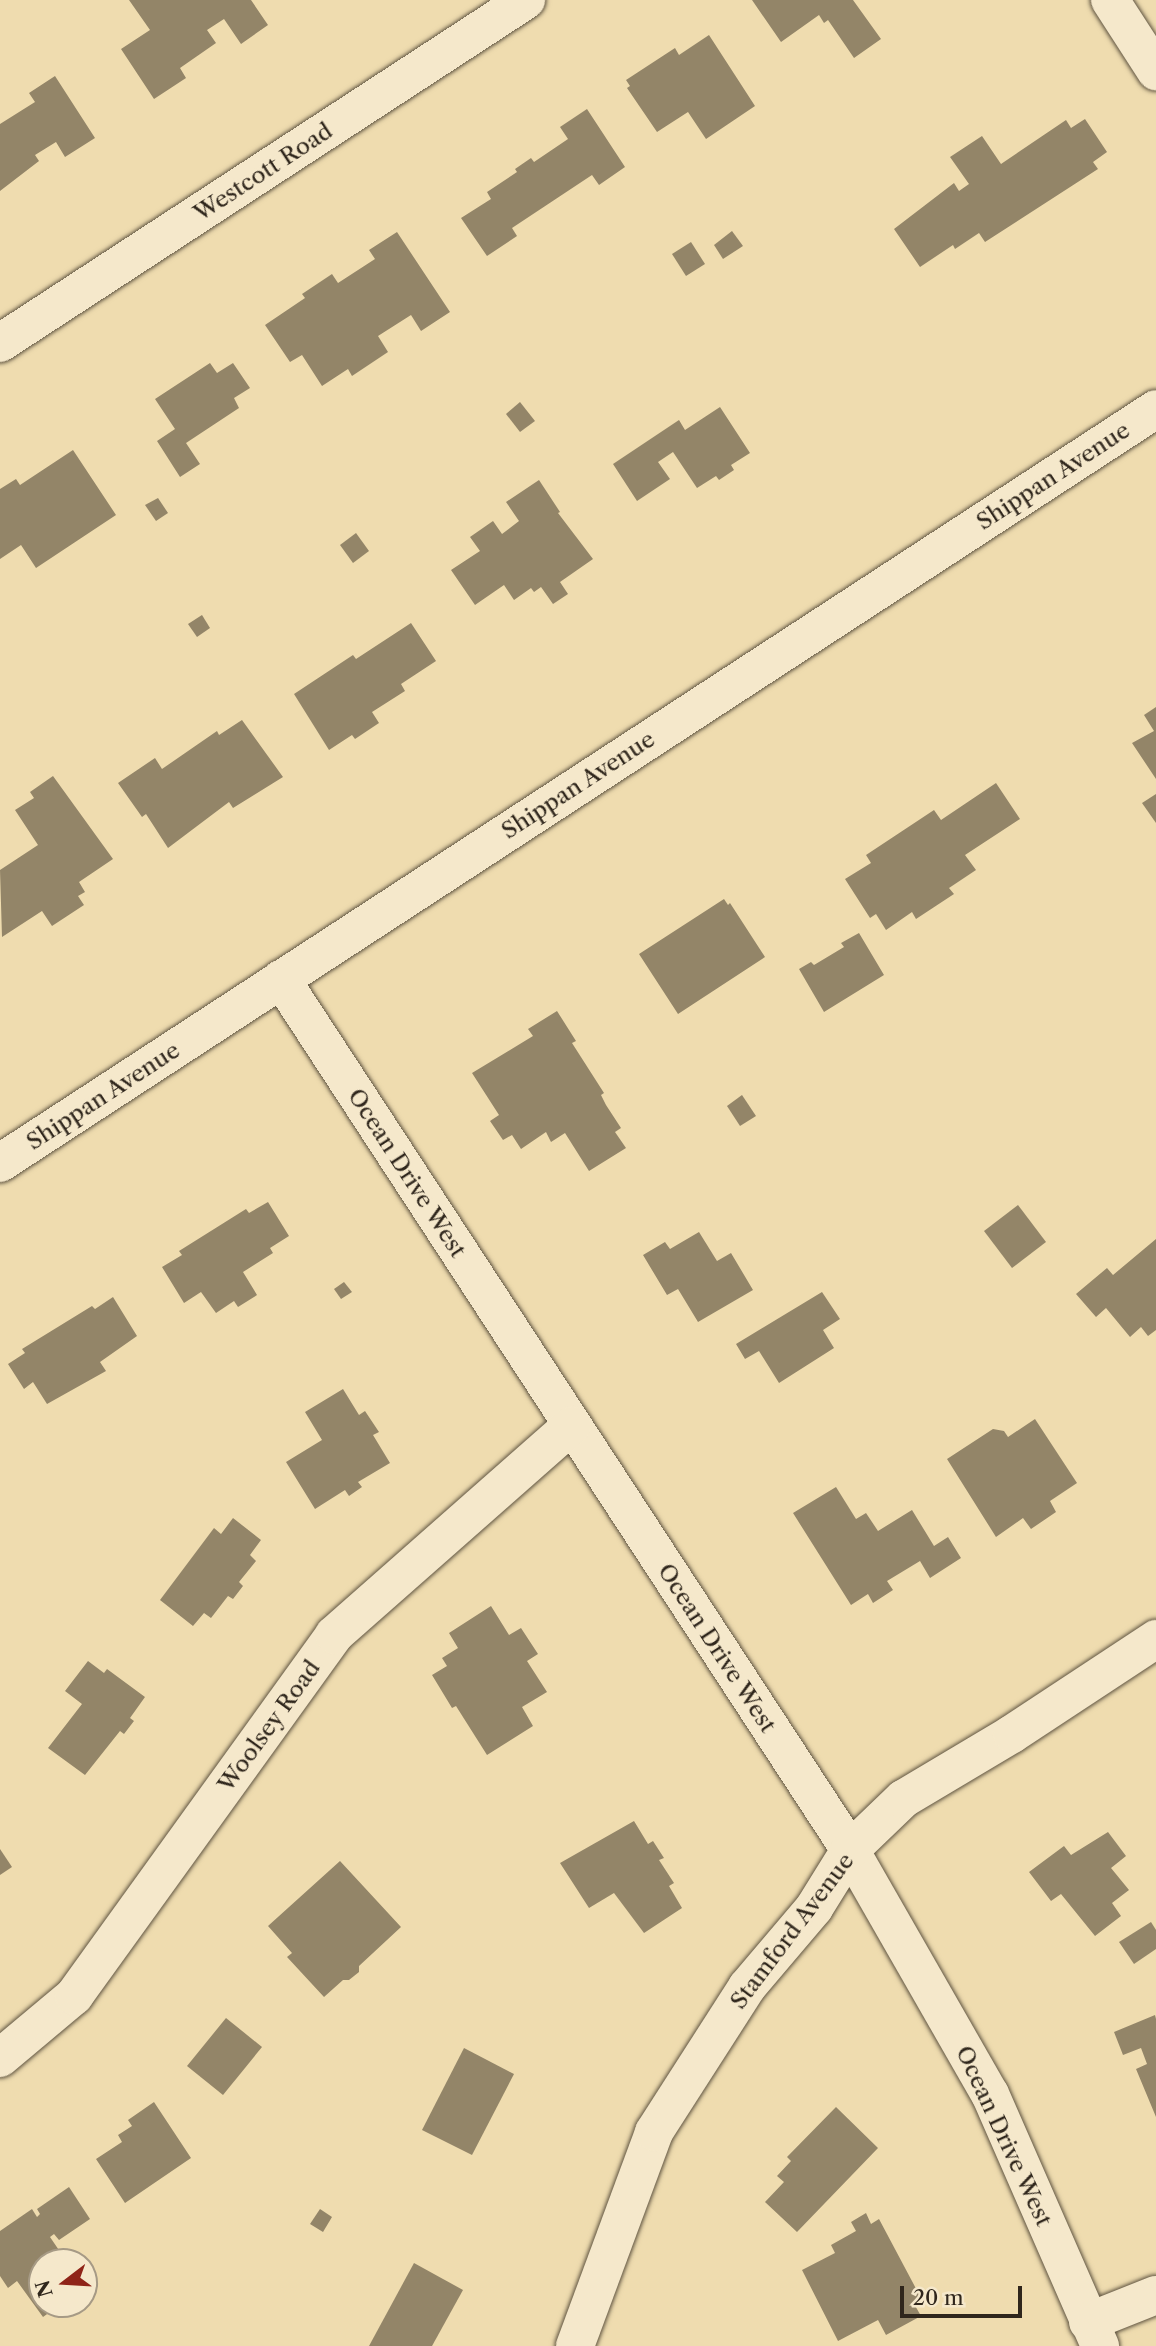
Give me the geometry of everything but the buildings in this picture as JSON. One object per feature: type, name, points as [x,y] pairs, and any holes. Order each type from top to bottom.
[{"type":"street","name":"Westcott Road","points":[[0,343],[526,0]]},
{"type":"street","points":[[1110,0],[1156,71]]},
{"type":"street","name":"Shippan Avenue","points":[[0,1163],[1156,409]]},
{"type":"street","name":"Ocean Drive West","points":[[281,979],[850,1850],[990,2095],[1094,2334]]},
{"type":"street","name":"Woolsey Road","points":[[0,2058],[74,1996],[334,1636],[572,1425]]},
{"type":"street","name":"Stamford Avenue","points":[[575,2346],[654,2133],[747,1987],[814,1909],[850,1850],[903,1799],[1012,1734],[1156,1639]]},
{"type":"street","points":[[1094,2334],[1156,2295]]}]
